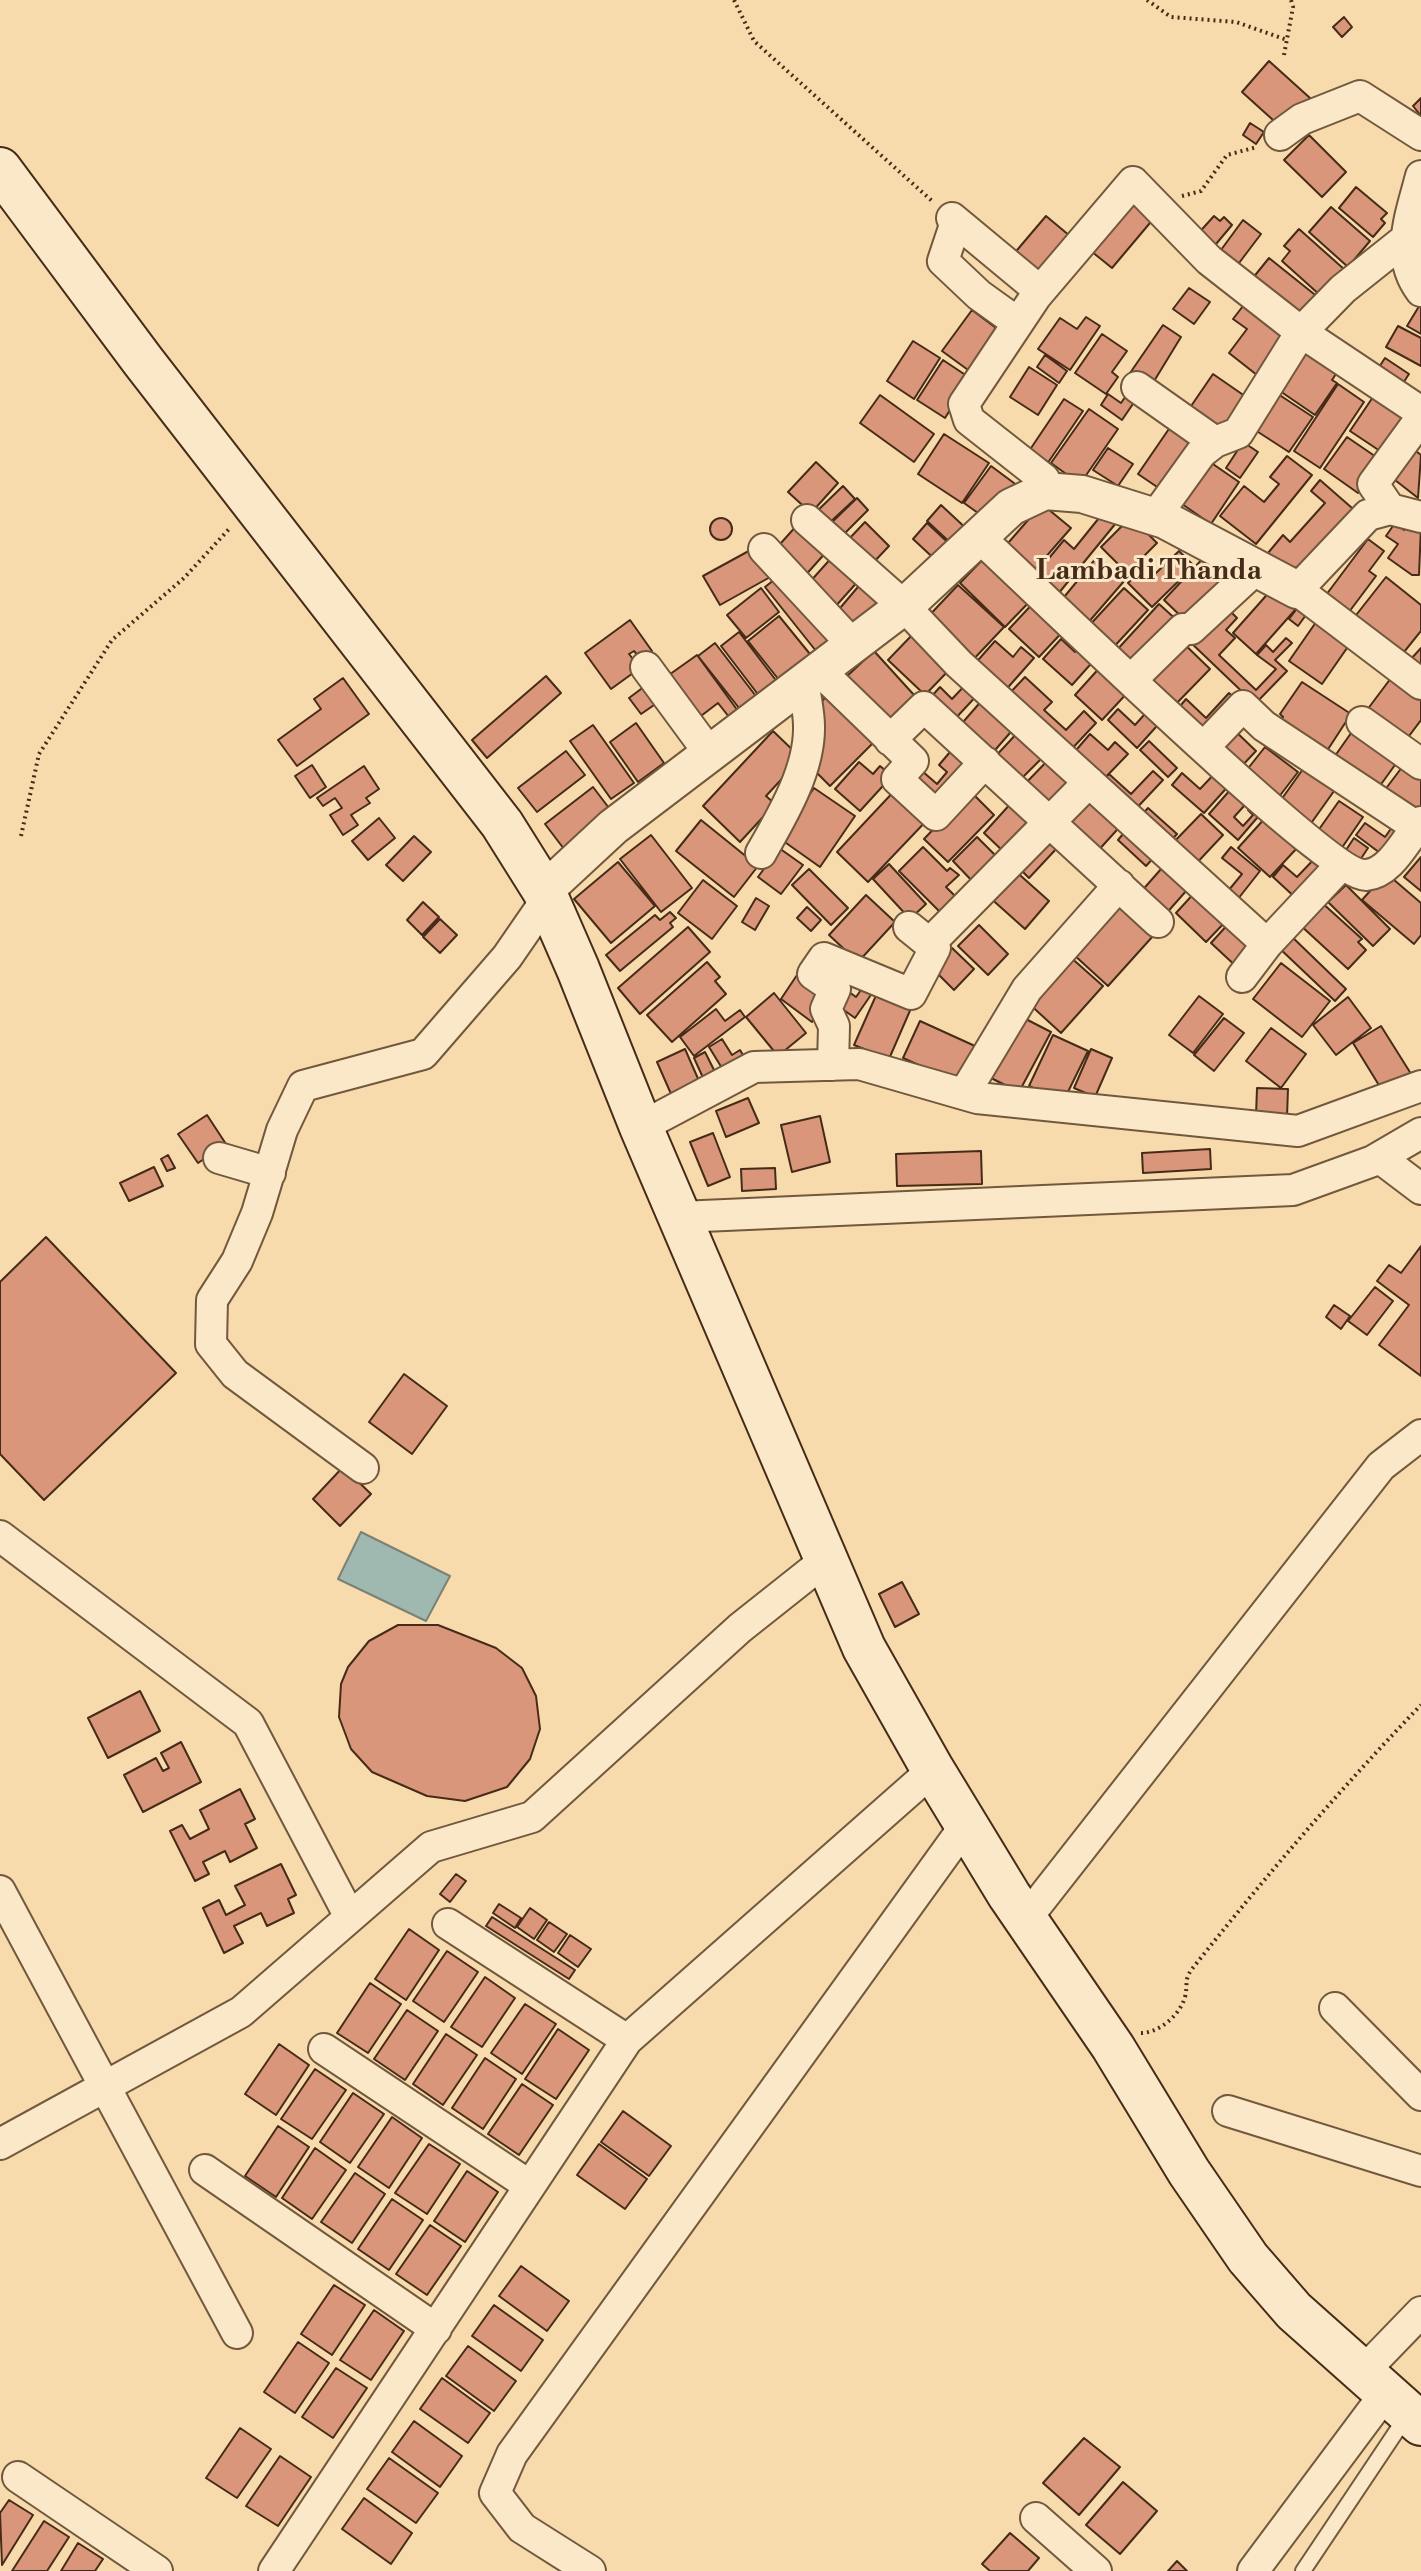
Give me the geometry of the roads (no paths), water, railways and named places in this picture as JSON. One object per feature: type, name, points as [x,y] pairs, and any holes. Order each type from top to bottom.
[{"type":"main road","points":[[0,169],[502,824],[546,895],[641,1127],[864,1648],[933,1770],[1025,1920],[1108,2040],[1189,2172],[1248,2258],[1294,2311],[1394,2401]]},
{"type":"street","points":[[1280,135],[1302,119],[1360,96],[1421,135]]},
{"type":"street","points":[[1421,176],[1405,252],[1409,275],[1421,291]]},
{"type":"street","points":[[1045,491],[1044,479],[969,420],[964,404],[1040,291],[1133,182],[1209,260],[1301,332],[1421,415],[1373,484],[1390,509]]},
{"type":"street","points":[[1018,323],[979,295],[943,261],[954,220],[1040,291]]},
{"type":"street","points":[[1155,517],[1201,453],[1215,442],[1238,433],[1301,332],[1343,289],[1407,238]]},
{"type":"street","points":[[1137,387],[1215,442]]},
{"type":"street","points":[[363,1468],[235,1374],[211,1344],[212,1300],[237,1261],[270,1173],[282,1130],[303,1086],[423,1054],[507,957],[546,895],[613,827],[904,606],[1011,507],[1045,491],[1082,494],[1155,517],[1297,590],[1421,684]]},
{"type":"street","points":[[1297,590],[1368,515],[1390,509],[1421,517]]},
{"type":"street","points":[[807,520],[904,606],[959,664],[1267,944]]},
{"type":"street","points":[[979,537],[1270,809],[1341,865],[1365,875],[1378,872],[1389,864],[1419,824],[1264,726],[1243,706],[1204,747]]},
{"type":"street","points":[[764,549],[853,645]]},
{"type":"street","points":[[1132,679],[1183,629],[1191,629],[1257,568]]},
{"type":"street","points":[[646,667],[710,754]]},
{"type":"street","points":[[812,677],[913,761],[897,779],[936,815],[985,762]]},
{"type":"street","points":[[761,853],[783,816],[801,770],[809,728],[812,677]]},
{"type":"street","points":[[890,740],[924,707],[1158,922]]},
{"type":"street","points":[[1362,722],[1416,750]]},
{"type":"street","points":[[833,1065],[834,1026],[826,1009],[835,989],[813,974],[824,958],[911,994],[935,948],[919,935],[1089,782]]},
{"type":"street","points":[[1242,977],[1267,944],[1341,865]]},
{"type":"street","points":[[964,1094],[1027,989],[1119,885]]},
{"type":"street","points":[[641,1127],[754,1067],[859,1064],[964,1094],[1298,1131],[1421,1086]]},
{"type":"street","points":[[680,1217],[1293,1190],[1380,1158],[1421,1133]]},
{"type":"street","points":[[219,1158],[270,1173]]},
{"type":"street","points":[[1380,1158],[1421,1189]]},
{"type":"street","points":[[1025,1920],[1381,1466],[1421,1435]]},
{"type":"street","points":[[0,1536],[248,1723],[350,1917]]},
{"type":"street","points":[[0,2144],[241,2012],[431,1847],[532,1817],[740,1628],[827,1559]]},
{"type":"street","points":[[274,2571],[627,2040],[933,1770]]},
{"type":"street","points":[[590,2571],[522,2528],[495,2493],[512,2454],[965,1826]]},
{"type":"street","points":[[0,1891],[237,2333]]},
{"type":"street","points":[[448,1924],[627,2040]]},
{"type":"street","points":[[1335,2008],[1421,2095]]},
{"type":"street","points":[[324,2049],[530,2186]]},
{"type":"street","points":[[1228,2111],[1421,2171]]},
{"type":"street","points":[[205,2170],[436,2329]]},
{"type":"street","points":[[1253,2571],[1394,2401],[1421,2312]]},
{"type":"street","points":[[18,2477],[157,2571]]},
{"type":"street","points":[[1036,2518],[1096,2571]]},
{"type":"lane","points":[[1303,2571],[1394,2401]]},
{"type":"water","points":[[361,1532],[450,1576],[426,1621],[338,1579]]},
{"type":"district","name":"Lambadi Thanda","points":[[1149,572]]}]
